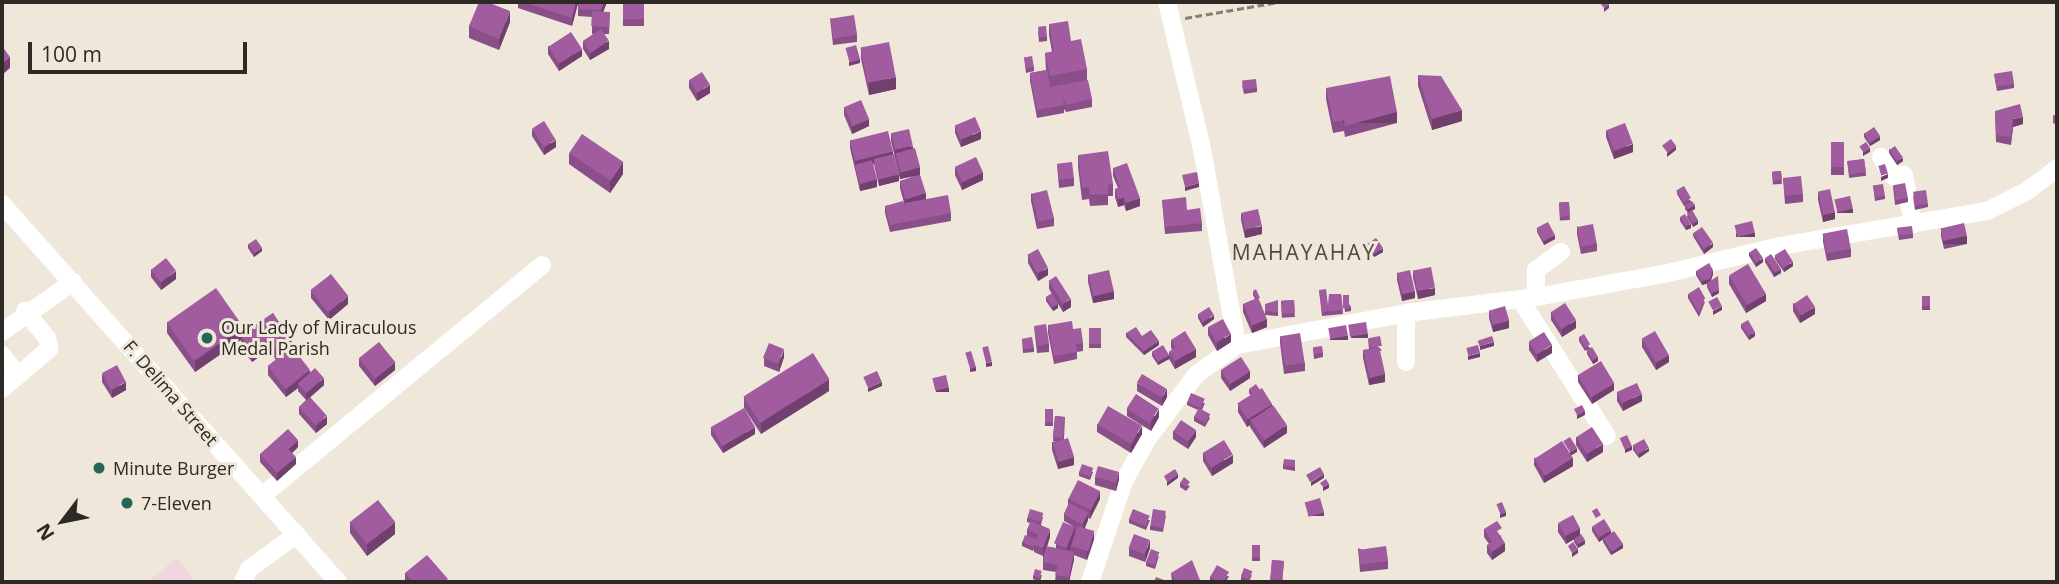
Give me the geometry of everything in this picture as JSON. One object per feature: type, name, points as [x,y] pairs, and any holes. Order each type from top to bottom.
[{"type":"street","points":[[1170,9],[1202,149],[1237,345]]},
{"type":"street","points":[[1881,157],[1893,176],[1904,175],[1913,224]]},
{"type":"street","points":[[1090,582],[1124,481],[1148,438],[1197,374],[1237,345],[1406,313],[1528,298],[1668,273],[1780,246],[1987,211],[2027,191],[2057,168]]},
{"type":"street","name":"F. Delima Street","points":[[2,204],[338,582]]},
{"type":"street","points":[[1561,252],[1536,270],[1528,298],[1608,436]]},
{"type":"street","points":[[262,496],[542,265]]},
{"type":"street","points":[[2,332],[25,312],[73,282]]},
{"type":"street","points":[[2,389],[50,345],[25,312]]},
{"type":"street","points":[[1406,313],[1406,362]]},
{"type":"street","points":[[2,355],[18,376]]},
{"type":"street","points":[[243,582],[249,569],[297,534]]},
{"type":"path","points":[[1170,9],[1279,2]]},
{"type":"shaded area","points":[[177,558],[196,582],[147,582]]},
{"type":"building","points":[[479,2],[487,2],[510,11],[499,39],[469,26]]},
{"type":"building","points":[[522,2],[576,2],[572,18]]},
{"type":"building","points":[[578,2],[604,2],[601,10],[578,9]]},
{"type":"building","points":[[623,2],[644,2],[644,19],[623,19]]},
{"type":"building","points":[[1599,2],[1607,2],[1609,4],[1604,8]]},
{"type":"building","points":[[592,11],[610,12],[609,27],[591,26]]},
{"type":"building","points":[[854,15],[857,35],[833,39],[830,19]]},
{"type":"building","points":[[1068,21],[1071,41],[1081,39],[1087,69],[1050,76],[1045,53],[1054,51],[1049,24]]},
{"type":"building","points":[[1046,26],[1047,37],[1039,38],[1038,27]]},
{"type":"building","points":[[601,29],[609,41],[591,53],[583,41]]},
{"type":"building","points":[[571,32],[582,49],[559,63],[548,47]]},
{"type":"building","points":[[889,42],[896,77],[867,83],[861,48]]},
{"type":"building","points":[[856,45],[860,59],[850,62],[845,48]]},
{"type":"building","points":[[2,46],[10,57],[2,63]]},
{"type":"building","points":[[1032,56],[1034,67],[1026,68],[1024,57]]},
{"type":"building","points":[[1047,70],[1050,87],[1088,80],[1092,99],[1066,105],[1063,97],[1064,105],[1037,110],[1030,73]]},
{"type":"building","points":[[2012,71],[2014,84],[1996,87],[1994,74]]},
{"type":"building","points":[[702,72],[710,85],[697,93],[689,80]]},
{"type":"building","points":[[1418,75],[1441,76],[1462,110],[1432,119]]},
{"type":"building","points":[[1390,76],[1397,112],[1345,126],[1344,120],[1333,122],[1326,88]]},
{"type":"building","points":[[1256,79],[1257,88],[1243,89],[1242,80]]},
{"type":"building","points":[[861,100],[869,119],[853,126],[844,107]]},
{"type":"building","points":[[2020,104],[2023,117],[2013,119],[2011,137],[1996,135],[1995,111]]},
{"type":"building","points":[[2053,115],[2057,115],[2057,125],[2053,123]]},
{"type":"building","points":[[975,117],[981,131],[961,139],[955,126]]},
{"type":"building","points":[[544,121],[556,140],[544,147],[532,128]]},
{"type":"building","points":[[1625,123],[1633,144],[1614,151],[1606,130]]},
{"type":"building","points":[[1874,127],[1880,136],[1870,143],[1864,134]]},
{"type":"building","points":[[909,129],[913,146],[895,150],[891,133]]},
{"type":"building","points":[[888,131],[893,151],[855,161],[850,140]]},
{"type":"building","points":[[582,134],[623,162],[611,181],[569,153]]},
{"type":"building","points":[[1671,139],[1676,146],[1667,153],[1662,145]]},
{"type":"building","points":[[1831,142],[1844,142],[1844,167],[1831,167]]},
{"type":"building","points":[[1866,142],[1870,148],[1863,152],[1859,146]]},
{"type":"building","points":[[1895,146],[1903,158],[1897,162],[1889,150]]},
{"type":"building","points":[[915,148],[920,167],[901,172],[896,153]]},
{"type":"building","points":[[1108,151],[1113,184],[1108,185],[1108,194],[1090,195],[1089,187],[1082,188],[1078,155]]},
{"type":"building","points":[[894,154],[899,174],[879,179],[874,159]]},
{"type":"building","points":[[976,157],[983,172],[962,182],[955,167]]},
{"type":"building","points":[[1864,159],[1866,172],[1849,174],[1847,162]]},
{"type":"building","points":[[872,160],[877,179],[860,184],[855,165]]},
{"type":"building","points":[[1072,162],[1074,178],[1059,180],[1057,164]]},
{"type":"building","points":[[1127,163],[1140,198],[1126,203],[1124,198],[1118,199],[1115,189],[1120,188],[1113,168]]},
{"type":"building","points":[[1885,164],[1888,174],[1881,176],[1878,166]]},
{"type":"building","points":[[1781,171],[1782,180],[1773,181],[1772,172]]},
{"type":"building","points":[[1197,172],[1199,183],[1185,187],[1182,175]]},
{"type":"building","points":[[920,175],[926,193],[906,200],[900,181]]},
{"type":"building","points":[[1801,176],[1803,194],[1785,196],[1783,178]]},
{"type":"building","points":[[1905,183],[1908,198],[1896,200],[1893,185]]},
{"type":"building","points":[[1883,184],[1885,196],[1875,197],[1873,186]]},
{"type":"building","points":[[1684,186],[1691,198],[1683,203],[1676,190]]},
{"type":"building","points":[[1830,189],[1835,212],[1823,215],[1818,191]]},
{"type":"building","points":[[1047,190],[1054,218],[1038,222],[1031,194]]},
{"type":"building","points":[[1926,190],[1928,204],[1915,206],[1913,192]]},
{"type":"building","points":[[948,195],[951,213],[890,225],[885,206],[903,201],[906,208],[905,203]]},
{"type":"building","points":[[1850,196],[1853,209],[1837,212],[1834,200]]},
{"type":"building","points":[[1186,197],[1187,210],[1200,208],[1202,223],[1165,227],[1162,200]]},
{"type":"building","points":[[1692,201],[1695,205],[1688,209],[1685,205]]},
{"type":"building","points":[[1569,202],[1570,216],[1560,217],[1559,203]]},
{"type":"building","points":[[1258,209],[1262,226],[1245,229],[1241,213]]},
{"type":"building","points":[[1692,210],[1698,220],[1693,223],[1687,213]]},
{"type":"building","points":[[1685,214],[1691,224],[1686,226],[1680,217]]},
{"type":"building","points":[[1752,221],[1755,233],[1737,237],[1735,225]]},
{"type":"building","points":[[1548,222],[1555,235],[1544,241],[1537,228]]},
{"type":"building","points":[[1964,223],[1967,236],[1944,241],[1941,228]]},
{"type":"building","points":[[1593,224],[1597,244],[1581,247],[1577,227]]},
{"type":"building","points":[[1912,226],[1913,234],[1898,236],[1897,228]]},
{"type":"building","points":[[1702,227],[1713,243],[1704,249],[1693,233]]},
{"type":"building","points":[[1847,229],[1851,249],[1826,253],[1822,234]]},
{"type":"building","points":[[1376,238],[1383,248],[1375,254],[1368,244]]},
{"type":"building","points":[[256,239],[262,248],[255,253],[249,244]]},
{"type":"building","points":[[1756,248],[1763,258],[1756,262],[1749,253]]},
{"type":"building","points":[[1038,249],[1048,268],[1037,273],[1027,255]]},
{"type":"building","points":[[1785,249],[1793,262],[1783,268],[1775,255]]},
{"type":"building","points":[[1771,254],[1781,269],[1775,273],[1765,258]]},
{"type":"building","points":[[166,258],[176,271],[161,282],[151,270]]},
{"type":"building","points":[[1709,263],[1713,270],[1710,279],[1702,281],[1696,271]]},
{"type":"building","points":[[1748,264],[1766,294],[1747,305],[1729,275]]},
{"type":"building","points":[[1431,267],[1435,288],[1417,291],[1413,270]]},
{"type":"building","points":[[1109,270],[1114,291],[1093,296],[1089,275]]},
{"type":"building","points":[[1410,270],[1415,291],[1402,294],[1397,273]]},
{"type":"building","points":[[331,274],[348,296],[328,312],[311,290]]},
{"type":"building","points":[[1056,276],[1071,299],[1063,304],[1048,281]]},
{"type":"building","points":[[1718,276],[1719,290],[1712,293],[1707,283]]},
{"type":"building","points":[[1699,287],[1705,298],[1699,313],[1688,294]]},
{"type":"building","points":[[216,288],[243,327],[194,361],[167,322]]},
{"type":"building","points":[[1256,289],[1260,298],[1258,299],[1253,291]]},
{"type":"building","points":[[1326,289],[1328,305],[1329,294],[1341,294],[1343,310],[1322,312],[1319,290]]},
{"type":"building","points":[[1052,293],[1058,304],[1053,307],[1046,297]]},
{"type":"building","points":[[1343,295],[1349,295],[1349,308],[1343,308]]},
{"type":"building","points":[[1807,295],[1815,307],[1802,316],[1794,304]]},
{"type":"building","points":[[1922,296],[1930,296],[1930,306],[1922,306]]},
{"type":"building","points":[[1717,297],[1722,306],[1713,311],[1708,302]]},
{"type":"building","points":[[1258,298],[1267,319],[1252,325],[1243,304]]},
{"type":"building","points":[[1278,300],[1278,312],[1265,311],[1265,304]]},
{"type":"building","points":[[1294,300],[1295,313],[1282,314],[1281,301]]},
{"type":"building","points":[[1565,303],[1576,320],[1562,329],[1551,312]]},
{"type":"building","points":[[1505,306],[1509,320],[1493,325],[1489,311]]},
{"type":"building","points":[[1209,307],[1214,315],[1203,322],[1198,314]]},
{"type":"building","points":[[273,313],[292,341],[277,351],[269,339],[252,351],[241,335]]},
{"type":"building","points":[[1223,319],[1231,334],[1216,342],[1208,327]]},
{"type":"building","points":[[1748,320],[1755,332],[1748,336],[1741,324]]},
{"type":"building","points":[[1072,321],[1073,329],[1081,328],[1083,343],[1076,344],[1077,352],[1054,356],[1048,325]]},
{"type":"building","points":[[1366,322],[1368,334],[1350,337],[1348,325]]},
{"type":"building","points":[[1046,324],[1049,344],[1037,346],[1034,326]]},
{"type":"building","points":[[1346,325],[1348,336],[1330,339],[1328,328]]},
{"type":"building","points":[[1136,327],[1142,336],[1151,330],[1159,341],[1144,351],[1126,333]]},
{"type":"building","points":[[1089,328],[1101,328],[1101,344],[1089,344]]},
{"type":"building","points":[[1185,331],[1196,349],[1175,361],[1169,352],[1176,347],[1171,340]]},
{"type":"building","points":[[1655,331],[1669,355],[1656,363],[1642,338]]},
{"type":"building","points":[[1544,332],[1552,345],[1537,354],[1529,342]]},
{"type":"building","points":[[1300,333],[1305,363],[1285,366],[1280,336]]},
{"type":"building","points":[[1584,334],[1590,344],[1585,347],[1579,337]]},
{"type":"building","points":[[1380,336],[1382,346],[1370,348],[1368,338]]},
{"type":"building","points":[[1492,336],[1494,342],[1480,346],[1478,341]]},
{"type":"building","points":[[1032,337],[1034,348],[1024,350],[1022,339]]},
{"type":"building","points":[[379,342],[395,362],[375,379],[359,358]]},
{"type":"building","points":[[769,343],[784,349],[778,364],[763,358]]},
{"type":"building","points":[[1163,345],[1169,355],[1158,362],[1152,352]]},
{"type":"building","points":[[1478,345],[1480,353],[1468,356],[1466,348]]},
{"type":"building","points":[[988,346],[992,362],[986,363],[982,347]]},
{"type":"building","points":[[1322,346],[1323,353],[1314,354],[1313,347]]},
{"type":"building","points":[[292,347],[310,370],[285,389],[268,366]]},
{"type":"building","points":[[1379,347],[1385,374],[1370,378],[1363,351]]},
{"type":"building","points":[[1592,347],[1598,357],[1593,360],[1587,350]]},
{"type":"building","points":[[971,351],[976,367],[970,369],[965,353]]},
{"type":"building","points":[[813,353],[829,379],[760,423],[743,396]]},
{"type":"building","points":[[1241,357],[1250,371],[1230,384],[1221,370]]},
{"type":"building","points":[[1601,361],[1614,383],[1591,397],[1578,375]]},
{"type":"building","points":[[117,365],[126,382],[111,390],[102,373]]},
{"type":"building","points":[[315,368],[324,378],[307,393],[298,383]]},
{"type":"building","points":[[877,371],[882,382],[868,388],[863,377]]},
{"type":"building","points":[[1142,374],[1167,389],[1162,398],[1137,383]]},
{"type":"building","points":[[946,375],[949,388],[935,391],[932,378]]},
{"type":"building","points":[[1637,383],[1642,394],[1622,403],[1617,392]]},
{"type":"building","points":[[1256,384],[1260,390],[1252,395],[1249,389]]},
{"type":"building","points":[[1262,388],[1272,404],[1247,419],[1237,403]]},
{"type":"building","points":[[1191,393],[1205,399],[1201,408],[1187,402]]},
{"type":"building","points":[[1136,394],[1159,409],[1149,423],[1127,408]]},
{"type":"building","points":[[310,397],[327,416],[316,426],[299,407]]},
{"type":"building","points":[[1273,405],[1287,425],[1265,440],[1251,420]]},
{"type":"building","points":[[1582,405],[1585,411],[1577,415],[1574,409]]},
{"type":"building","points":[[1108,406],[1142,426],[1131,444],[1098,424]]},
{"type":"building","points":[[744,408],[755,427],[722,446],[711,427]]},
{"type":"building","points":[[1199,408],[1210,414],[1206,423],[1194,417]]},
{"type":"building","points":[[1045,409],[1053,409],[1053,422],[1045,422]]},
{"type":"building","points":[[1055,416],[1065,417],[1063,438],[1053,437]]},
{"type":"building","points":[[1181,420],[1196,430],[1188,442],[1173,432]]},
{"type":"building","points":[[1592,427],[1603,444],[1587,454],[1576,437]]},
{"type":"building","points":[[288,429],[298,440],[288,449],[296,457],[277,473],[260,454]]},
{"type":"building","points":[[1627,435],[1632,446],[1625,449],[1620,438]]},
{"type":"building","points":[[1570,437],[1577,448],[1570,452],[1563,441]]},
{"type":"building","points":[[1068,438],[1074,457],[1059,462],[1053,443]]},
{"type":"building","points":[[1644,439],[1649,448],[1637,454],[1633,445]]},
{"type":"building","points":[[1224,440],[1233,455],[1211,467],[1203,453]]},
{"type":"building","points":[[1562,441],[1573,458],[1545,476],[1534,459]]},
{"type":"building","points":[[1284,459],[1295,460],[1295,467],[1283,465]]},
{"type":"building","points":[[1082,464],[1093,468],[1090,477],[1079,472]]},
{"type":"building","points":[[1098,466],[1119,472],[1116,483],[1095,477]]},
{"type":"building","points":[[1320,467],[1324,474],[1310,482],[1306,475]]},
{"type":"building","points":[[1175,469],[1178,474],[1167,482],[1164,476]]},
{"type":"building","points":[[1184,477],[1190,482],[1186,487],[1180,483]]},
{"type":"building","points":[[1326,479],[1329,484],[1323,487],[1320,483]]},
{"type":"building","points":[[1078,480],[1100,491],[1091,510],[1068,499]]},
{"type":"building","points":[[1320,498],[1324,512],[1309,517],[1305,502]]},
{"type":"building","points":[[378,500],[395,522],[367,544],[350,522]]},
{"type":"building","points":[[1502,502],[1506,512],[1501,514],[1496,504]]},
{"type":"building","points":[[1070,503],[1088,513],[1082,525],[1064,514]]},
{"type":"building","points":[[1597,508],[1601,515],[1596,518],[1592,511]]},
{"type":"building","points":[[1030,509],[1043,513],[1041,522],[1027,518]]},
{"type":"building","points":[[1133,509],[1150,516],[1146,526],[1129,519]]},
{"type":"building","points":[[1153,509],[1166,511],[1163,528],[1150,526]]},
{"type":"building","points":[[1573,515],[1580,528],[1565,536],[1558,523]]},
{"type":"building","points":[[1604,519],[1611,530],[1599,537],[1592,526]]},
{"type":"building","points":[[1031,521],[1050,529],[1043,548],[1034,545],[1038,534],[1027,530]]},
{"type":"building","points":[[1497,521],[1502,528],[1497,531],[1505,543],[1492,552],[1487,545],[1492,542],[1484,529]]},
{"type":"building","points":[[1063,522],[1075,527],[1066,548],[1054,543]]},
{"type":"building","points":[[1077,526],[1094,531],[1089,551],[1071,546]]},
{"type":"building","points":[[1614,531],[1623,544],[1613,552],[1603,538]]},
{"type":"building","points":[[1134,534],[1150,540],[1144,554],[1129,548]]},
{"type":"building","points":[[1581,534],[1585,540],[1578,544],[1574,538]]},
{"type":"building","points":[[1025,535],[1036,539],[1034,547],[1022,543]]},
{"type":"building","points":[[1573,542],[1578,549],[1572,553],[1568,546]]},
{"type":"building","points":[[1252,545],[1260,545],[1260,557],[1252,557]]},
{"type":"building","points":[[1046,546],[1074,552],[1069,577],[1055,575],[1058,565],[1043,562]]},
{"type":"building","points":[[1386,546],[1388,561],[1360,565],[1358,550]]},
{"type":"building","points":[[1151,549],[1159,552],[1154,565],[1146,562]]},
{"type":"building","points":[[427,555],[448,579],[444,582],[413,582],[405,573]]},
{"type":"building","points":[[1192,560],[1200,580],[1176,582],[1171,573]]},
{"type":"building","points":[[1272,560],[1284,561],[1282,580],[1270,579]]},
{"type":"building","points":[[1217,565],[1229,572],[1223,582],[1210,577]]},
{"type":"building","points":[[1244,568],[1252,571],[1249,580],[1241,576]]},
{"type":"building","points":[[1035,569],[1042,571],[1040,578],[1033,576]]},
{"type":"building","points":[[1156,577],[1169,582],[1154,582]]},
{"type":"place","name":"Our Lady of Miraculous Medal Parish","points":[[207,338]]},
{"type":"place","name":"Minute Burger","points":[[99,468]]},
{"type":"place","name":"7-Eleven","points":[[127,503]]},
{"type":"district","name":"MAHAYAHAY","points":[[1304,252]]}]
